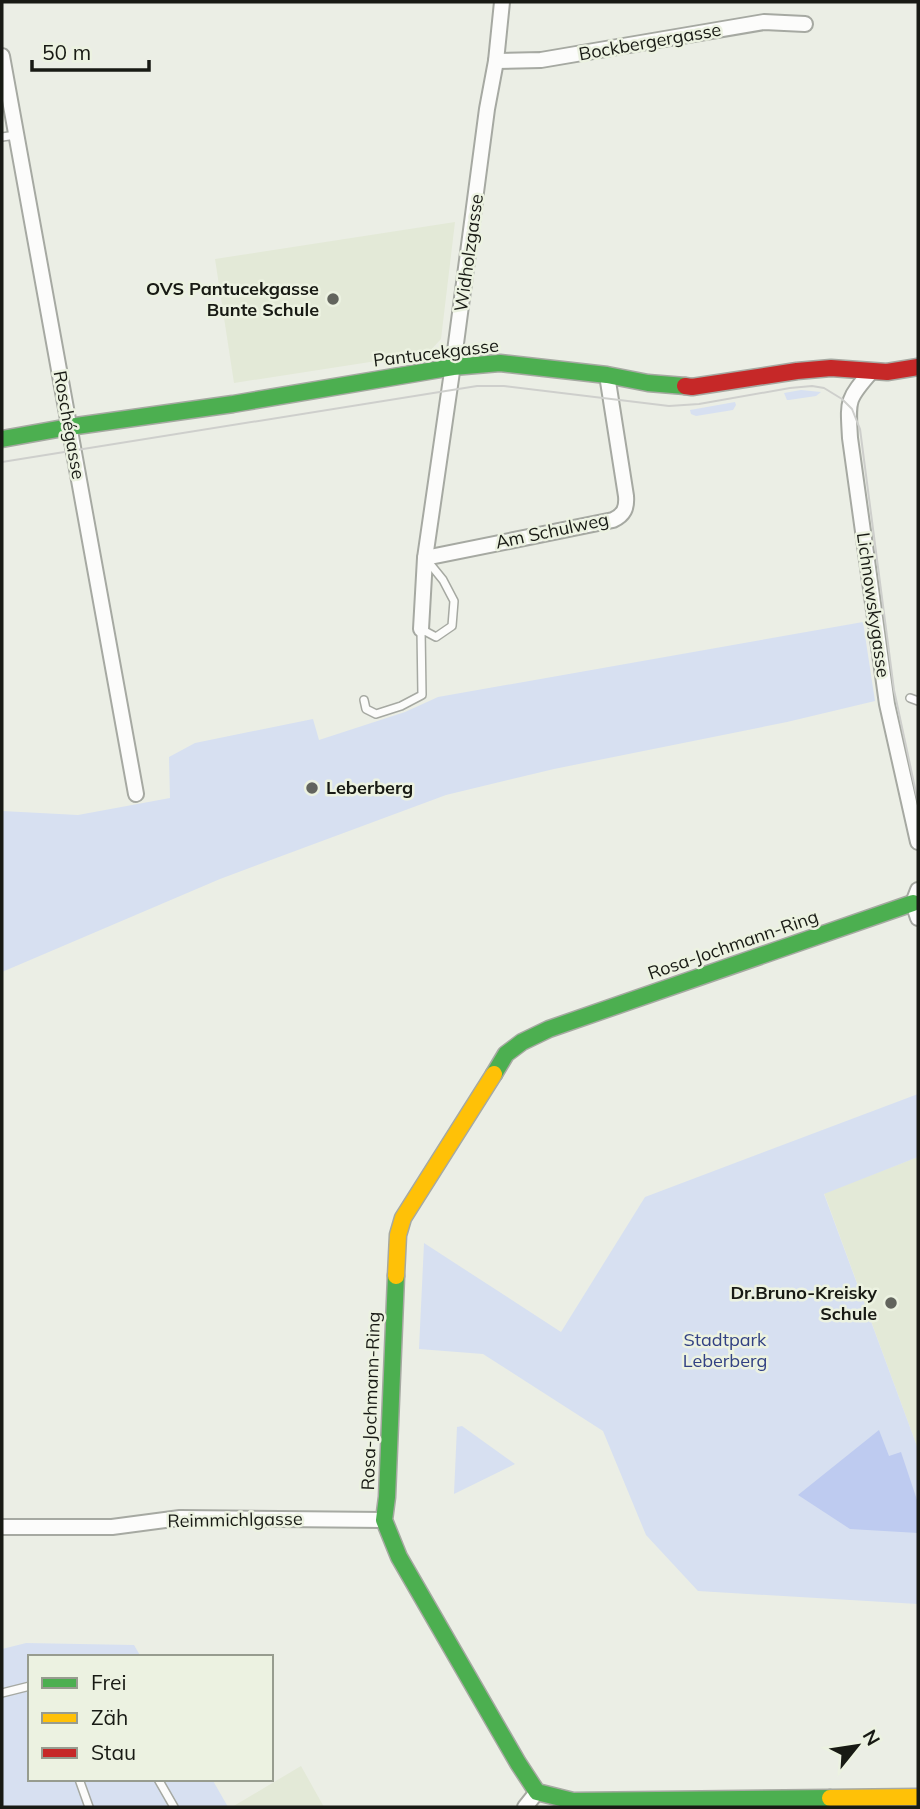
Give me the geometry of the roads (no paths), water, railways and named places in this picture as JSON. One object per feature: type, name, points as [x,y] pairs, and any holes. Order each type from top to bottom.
[{"type":"street","name":"Widholzgasse","points":[[421,629],[425,558],[486,109],[496,61],[502,2]]},
{"type":"street","name":"Bockbergergasse","points":[[496,61],[541,60],[764,22],[805,24]]},
{"type":"street","name":"Roschégasse","points":[[2,56],[9,136],[69,427],[136,794]]},
{"type":"street","name":"Pantucekgasse","points":[[2,439],[453,367],[500,363],[692,387],[797,371],[831,368],[887,372],[918,367]]},
{"type":"street","name":"Lichnowskygasse","points":[[871,372],[855,389],[850,399],[850,438],[887,704],[918,842]]},
{"type":"street","name":"Am Schulweg","points":[[425,558],[613,520],[624,512],[626,496],[607,376]]},
{"type":"street","name":"Rosa-Jochmann-Ring","points":[[537,1792],[399,1556],[384,1520],[398,1235],[402,1218],[506,1054],[522,1042],[549,1029],[916,904]]},
{"type":"street","name":"Reimmichlgasse","points":[[2,1527],[112,1527],[180,1518],[384,1520]]},
{"type":"street","points":[[525,1807],[537,1792],[573,1801],[918,1797]]},
{"type":"lane","points":[[364,700],[366,709],[376,714],[401,706],[422,695],[421,629],[436,637],[452,626],[454,601],[443,580],[425,558]]},
{"type":"lane","points":[[910,698],[918,701]]},
{"type":"lane","points":[[2,1693],[28,1686]]},
{"type":"lane","points":[[80,1781],[89,1807]]},
{"type":"lane","points":[[159,1781],[174,1807]]},
{"type":"water","points":[[879,1430],[889,1456],[901,1452],[918,1503],[918,1533],[850,1529],[798,1495]]},
{"type":"tram line","points":[[2,462],[477,386],[504,386],[669,406],[699,404],[790,388],[824,388],[852,409],[860,429],[894,690],[918,802]]},
{"type":"place","name":"OVS Pantucekgasse Bunte Schule","points":[[333,299]]},
{"type":"place","name":"Leberberg","points":[[312,788]]},
{"type":"place","name":"Dr.Bruno-Kreisky Schule","points":[[891,1303]]},
{"type":"park label","name":"Stadtpark Leberberg","points":[[725,1350]]}]
